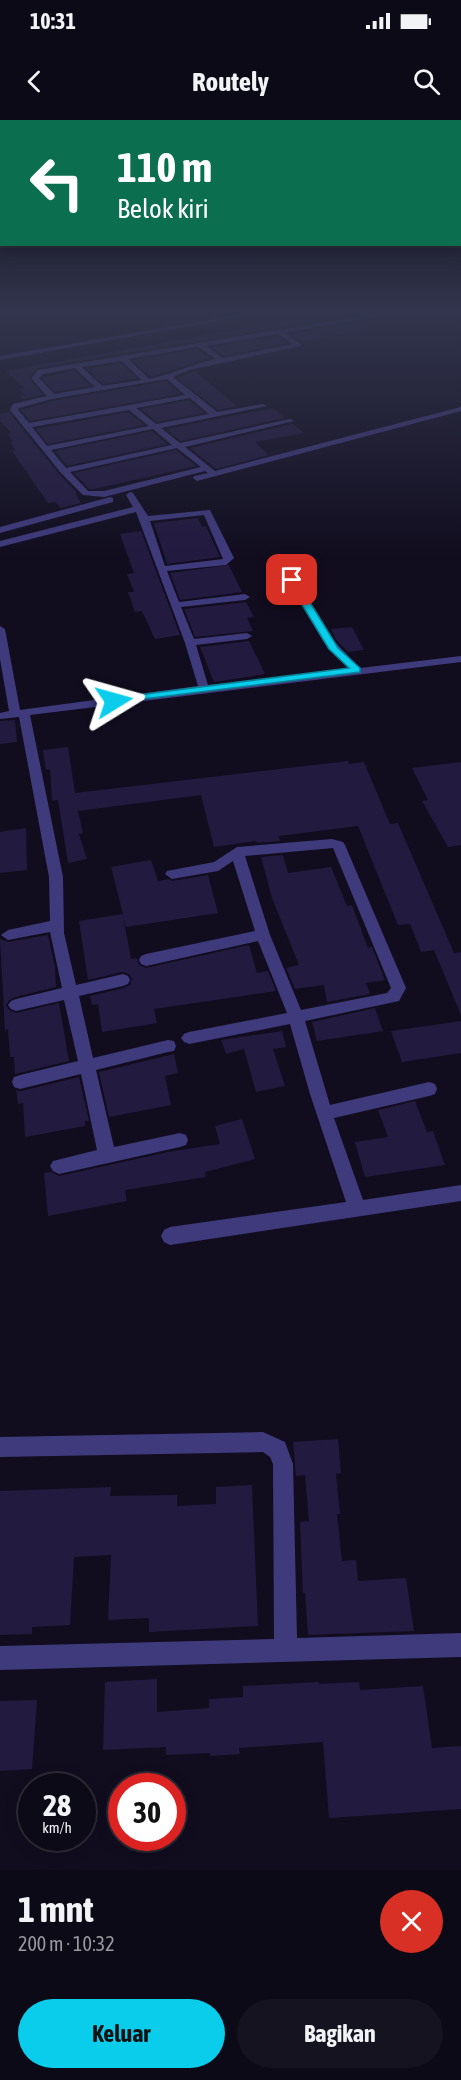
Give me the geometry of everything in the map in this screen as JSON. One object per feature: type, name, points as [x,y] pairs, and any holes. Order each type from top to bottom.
[{"type":"street","points":[[48,393],[52,397]]},
{"type":"street","points":[[75,393],[16,406],[15,412],[81,490],[99,495],[211,471],[461,409]]},
{"type":"street","points":[[186,393],[215,416]]},
{"type":"street","points":[[27,426],[190,396]]},
{"type":"street","points":[[47,448],[263,406]]},
{"type":"street","points":[[130,407],[211,471]]},
{"type":"street","points":[[64,471],[290,421]]},
{"type":"street","points":[[0,544],[134,502],[211,471]]},
{"type":"street","points":[[134,502],[145,519],[161,570],[190,643],[204,689]]},
{"type":"street","points":[[0,530],[134,502]]},
{"type":"street","points":[[145,519],[207,512],[229,558],[226,562],[161,570]]},
{"type":"street","points":[[280,559],[328,641],[356,670]]},
{"type":"street","points":[[175,605],[245,597]]},
{"type":"street","points":[[0,628],[56,877],[57,925],[107,1155]]},
{"type":"street","points":[[190,643],[247,636]]},
{"type":"street","points":[[0,716],[356,670],[461,659]]},
{"type":"street","points":[[172,874],[218,866],[237,852],[284,846],[332,843],[338,845],[399,988],[394,997],[189,1038]]},
{"type":"street","points":[[237,852],[263,935],[296,1017],[357,1209]]},
{"type":"street","points":[[8,935],[57,925]]},
{"type":"street","points":[[146,960],[263,935]]},
{"type":"street","points":[[16,1005],[123,980]]},
{"type":"street","points":[[20,1082],[168,1046]]},
{"type":"street","points":[[325,1113],[429,1089]]},
{"type":"street","points":[[59,1166],[180,1140]]},
{"type":"street","points":[[170,1236],[461,1193]]},
{"type":"street","points":[[0,1447],[263,1442],[274,1445],[281,1452],[283,1464],[286,1650]]},
{"type":"street","points":[[0,1658],[461,1645]]},
{"type":"building","points":[[23,393],[41,393],[43,395],[23,399],[20,396],[25,395]]},
{"type":"building","points":[[99,393],[180,394],[30,421],[21,410],[52,401]]},
{"type":"building","points":[[196,393],[221,393],[237,406],[218,410]]},
{"type":"building","points":[[189,400],[204,413],[157,422],[141,409]]},
{"type":"building","points":[[273,408],[285,418],[181,441],[166,429]]},
{"type":"building","points":[[9,412],[77,493],[75,493],[81,503],[61,508],[55,502],[48,503],[12,451],[15,450],[8,434],[11,433],[0,421],[0,414]]},
{"type":"building","points":[[128,412],[144,425],[48,444],[36,429]]},
{"type":"building","points":[[293,424],[304,433],[255,442],[269,455],[216,469],[190,448]]},
{"type":"building","points":[[152,431],[167,444],[67,466],[55,451]]},
{"type":"building","points":[[176,450],[196,466],[94,489],[89,489],[74,473]]},
{"type":"building","points":[[198,518],[202,527],[206,526],[220,557],[167,564],[154,523]]},
{"type":"building","points":[[141,531],[180,635],[155,639],[142,611],[135,612],[128,592],[134,592],[127,574],[134,573],[120,534]]},
{"type":"building","points":[[229,565],[242,592],[180,600],[170,573]]},
{"type":"building","points":[[246,602],[254,617],[247,618],[253,631],[195,637],[184,609]]},
{"type":"building","points":[[352,627],[364,650],[348,652],[336,640],[331,629]]},
{"type":"building","points":[[249,641],[265,674],[214,682],[200,647]]},
{"type":"building","points":[[15,720],[17,742],[0,744],[0,721]]},
{"type":"building","points":[[68,747],[75,793],[348,761],[349,764],[364,762],[390,824],[398,823],[454,953],[461,952],[461,1015],[434,950],[421,952],[410,924],[398,925],[358,826],[279,836],[280,841],[257,843],[256,841],[214,847],[201,795],[78,811],[83,833],[79,834],[87,859],[68,863],[58,800],[52,801],[50,769],[46,770],[43,750]]},
{"type":"building","points":[[461,762],[461,845],[448,847],[422,801],[428,800],[412,768]]},
{"type":"building","points":[[26,828],[27,870],[0,873],[0,832]]},
{"type":"building","points":[[283,855],[288,873],[331,867],[347,906],[352,905],[368,948],[372,947],[385,980],[366,983],[370,994],[327,1002],[324,985],[295,989],[286,968],[299,965],[272,898],[261,857]]},
{"type":"building","points":[[151,860],[158,881],[208,875],[218,913],[126,927],[123,915],[131,959],[137,958],[139,965],[146,968],[249,945],[257,973],[268,971],[276,991],[154,1009],[157,1023],[102,1032],[98,1004],[92,1005],[90,996],[124,988],[130,985],[132,979],[129,974],[122,972],[88,980],[79,921],[123,914],[111,867]]},
{"type":"building","points":[[48,935],[55,967],[56,987],[15,997],[6,1005],[9,1010],[16,1013],[59,1003],[69,1061],[15,1074],[14,1057],[10,1057],[8,1029],[5,1030],[0,939],[8,942]]},
{"type":"building","points":[[375,1008],[383,1031],[317,1041],[312,1022]]},
{"type":"building","points":[[461,1021],[461,1053],[402,1062],[391,1031]]},
{"type":"building","points":[[282,1031],[286,1047],[273,1049],[285,1086],[256,1092],[244,1049],[226,1054],[221,1040]]},
{"type":"building","points":[[174,1054],[178,1073],[165,1076],[171,1105],[109,1117],[99,1072]]},
{"type":"building","points":[[79,1077],[89,1121],[85,1121],[85,1126],[25,1137],[23,1103],[18,1104],[16,1090],[21,1091]]},
{"type":"building","points":[[415,1101],[427,1132],[433,1131],[445,1165],[365,1177],[355,1142],[388,1137],[378,1110]]},
{"type":"building","points":[[242,1119],[255,1159],[205,1172],[206,1177],[125,1190],[127,1201],[48,1216],[44,1173],[51,1172],[59,1176],[168,1152],[220,1144],[215,1126]]},
{"type":"building","points":[[338,1439],[341,1473],[336,1474],[340,1514],[337,1514],[342,1561],[356,1560],[358,1581],[406,1578],[414,1631],[308,1635],[305,1593],[303,1593],[300,1522],[309,1521],[305,1475],[296,1476],[293,1442]]},
{"type":"building","points":[[252,1485],[258,1626],[149,1632],[149,1618],[108,1620],[111,1555],[74,1557],[70,1625],[32,1627],[32,1634],[0,1635],[0,1491],[111,1487],[110,1496],[177,1495],[177,1506],[216,1504],[216,1487]]},
{"type":"building","points":[[157,1679],[157,1712],[209,1708],[209,1699],[243,1697],[243,1686],[359,1682],[360,1690],[423,1686],[432,1748],[461,1746],[461,1809],[329,1818],[323,1742],[239,1748],[240,1754],[210,1756],[210,1753],[166,1755],[166,1747],[103,1750],[105,1682]]},
{"type":"building","points":[[37,1700],[32,1769],[0,1771],[0,1701]]},
{"type":"route","points":[[114,701],[356,670],[328,641],[292,580]]}]
